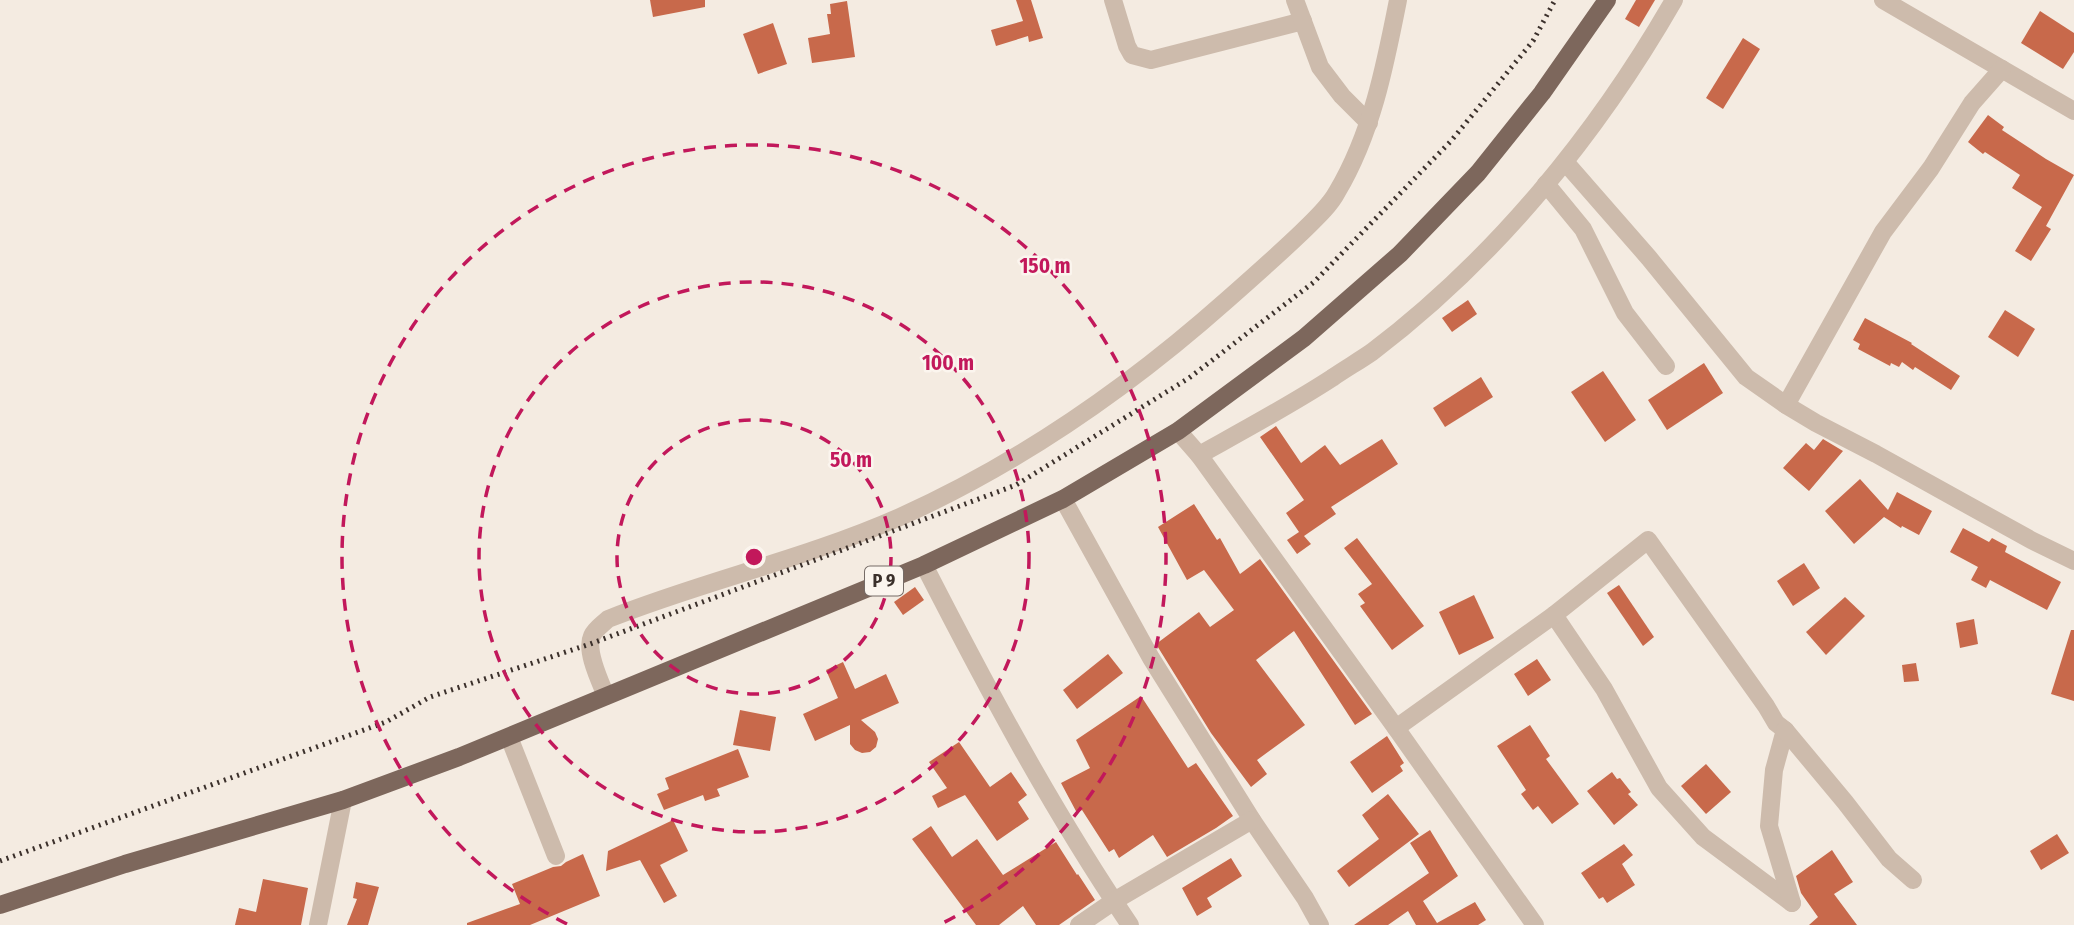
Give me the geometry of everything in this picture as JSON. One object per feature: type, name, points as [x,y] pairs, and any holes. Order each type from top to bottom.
[{"type":"main road","name":"P 9","points":[[0,905],[125,864],[343,800],[509,737],[923,565],[1063,499],[1178,431],[1304,338],[1400,254],[1478,173],[1542,93],[1606,0]]},
{"type":"street","points":[[1113,0],[1126,46],[1132,55],[1151,60],[1303,21]]},
{"type":"street","points":[[1295,0],[1320,67],[1342,96],[1369,123]]},
{"type":"street","points":[[606,696],[590,645],[592,634],[608,620],[824,547],[899,517],[969,483],[1027,450],[1103,401],[1211,315],[1315,219],[1336,195],[1369,123],[1382,80],[1398,0]]},
{"type":"street","points":[[1199,455],[1301,397],[1370,353],[1427,307],[1476,260],[1566,163],[1651,41],[1674,0]]},
{"type":"street","points":[[1883,0],[2074,111]]},
{"type":"street","points":[[1786,405],[1883,232],[1931,168],[1972,103],[2002,69]]},
{"type":"street","points":[[1566,163],[1649,258],[1746,377],[1786,405],[2074,561]]},
{"type":"street","points":[[1546,184],[1583,229],[1625,313],[1666,366]]},
{"type":"street","points":[[1178,431],[1199,455],[1535,925]]},
{"type":"street","points":[[1063,499],[1151,658],[1320,925]]},
{"type":"street","points":[[1396,728],[1554,615],[1648,540],[1776,723],[1785,730],[1845,802],[1889,859],[1913,880]]},
{"type":"street","points":[[923,565],[1034,772],[1080,850],[1130,925]]},
{"type":"street","points":[[1554,615],[1604,689],[1659,788],[1703,837],[1792,903],[1769,825],[1774,770],[1785,730]]},
{"type":"street","points":[[509,737],[556,856]]},
{"type":"street","points":[[318,925],[343,800]]},
{"type":"street","points":[[1079,925],[1114,901],[1252,820]]},
{"type":"building","points":[[650,0],[705,0],[705,7],[653,17]]},
{"type":"building","points":[[1016,0],[1031,0],[1043,38],[1029,42],[1028,36],[996,46],[991,30],[1023,21]]},
{"type":"building","points":[[1636,0],[1655,0],[1639,27],[1625,19]]},
{"type":"building","points":[[847,1],[855,57],[812,63],[808,38],[830,34],[827,14],[831,14],[830,4]]},
{"type":"building","points":[[2040,11],[2074,33],[2074,52],[2063,69],[2021,43]]},
{"type":"building","points":[[773,23],[787,64],[758,74],[743,34]]},
{"type":"building","points":[[1743,38],[1760,49],[1723,109],[1706,98]]},
{"type":"building","points":[[1988,115],[2004,127],[2002,130],[2074,175],[2046,226],[2051,229],[2031,261],[2015,251],[2042,207],[2012,188],[2020,175],[1968,142]]},
{"type":"building","points":[[1468,300],[1477,314],[1452,332],[1442,318]]},
{"type":"building","points":[[2005,310],[2035,329],[2018,357],[1988,337]]},
{"type":"building","points":[[1865,318],[1912,343],[1960,376],[1951,390],[1915,367],[1913,370],[1902,362],[1899,367],[1891,363],[1890,366],[1858,349],[1860,344],[1853,340]]},
{"type":"building","points":[[1704,363],[1723,393],[1667,430],[1648,400]]},
{"type":"building","points":[[1603,371],[1636,420],[1605,442],[1571,392]]},
{"type":"building","points":[[1481,377],[1493,397],[1445,427],[1433,408]]},
{"type":"building","points":[[1276,426],[1301,463],[1325,445],[1340,465],[1382,439],[1398,464],[1331,507],[1336,514],[1304,536],[1311,544],[1297,554],[1287,540],[1299,532],[1286,513],[1304,500],[1260,437]]},
{"type":"building","points":[[1823,439],[1843,451],[1809,491],[1783,468],[1806,443],[1814,450]]},
{"type":"building","points":[[1860,479],[1888,510],[1897,492],[1932,511],[1919,535],[1884,517],[1854,544],[1825,511]]},
{"type":"building","points":[[1194,504],[1217,540],[1220,538],[1240,574],[1260,559],[1372,714],[1355,725],[1294,631],[1256,660],[1305,725],[1257,760],[1267,774],[1251,787],[1211,733],[1156,644],[1199,612],[1210,627],[1234,610],[1204,570],[1187,580],[1158,527]]},
{"type":"building","points":[[1963,528],[1989,542],[1992,538],[2007,546],[2005,552],[2061,582],[2047,610],[1990,580],[1986,588],[1971,580],[1978,567],[1950,552]]},
{"type":"building","points":[[1357,538],[1424,626],[1392,650],[1360,606],[1365,603],[1358,594],[1372,584],[1344,548]]},
{"type":"building","points":[[1804,563],[1820,588],[1793,606],[1777,581]]},
{"type":"building","points":[[1619,585],[1654,637],[1643,646],[1607,593]]},
{"type":"building","points":[[915,587],[924,600],[903,615],[894,602]]},
{"type":"building","points":[[1474,595],[1494,638],[1459,655],[1439,612]]},
{"type":"building","points":[[1845,597],[1865,616],[1826,655],[1806,632]]},
{"type":"building","points":[[1974,619],[1978,644],[1960,648],[1956,623]]},
{"type":"building","points":[[2071,630],[2074,630],[2074,701],[2051,694]]},
{"type":"building","points":[[1108,654],[1123,673],[1077,709],[1063,690]]},
{"type":"building","points":[[1537,659],[1551,680],[1528,696],[1514,674]]},
{"type":"building","points":[[843,662],[855,689],[886,674],[899,703],[861,720],[875,732],[878,739],[876,747],[870,752],[862,753],[850,744],[850,725],[815,741],[803,714],[838,698],[826,670]]},
{"type":"building","points":[[1916,663],[1919,681],[1904,682],[1902,665]]},
{"type":"building","points":[[1141,696],[1188,768],[1196,763],[1233,816],[1167,857],[1153,835],[1119,858],[1114,849],[1109,852],[1082,810],[1077,813],[1061,783],[1090,768],[1076,740]]},
{"type":"building","points":[[740,710],[776,717],[770,751],[733,745]]},
{"type":"building","points":[[1530,725],[1550,756],[1546,759],[1579,804],[1552,824],[1538,806],[1533,810],[1521,794],[1526,790],[1497,746]]},
{"type":"building","points":[[1387,736],[1404,763],[1400,766],[1403,771],[1372,793],[1350,762]]},
{"type":"building","points":[[959,742],[990,787],[1011,772],[1027,795],[1018,802],[1029,819],[997,841],[965,795],[938,808],[932,796],[947,788],[929,762]]},
{"type":"building","points":[[738,749],[749,777],[717,789],[720,796],[705,801],[703,795],[664,810],[657,794],[669,789],[665,778]]},
{"type":"building","points":[[1706,764],[1731,792],[1706,814],[1681,786]]},
{"type":"building","points":[[1612,772],[1617,779],[1620,778],[1631,792],[1628,794],[1638,805],[1614,825],[1587,791]]},
{"type":"building","points":[[1388,794],[1419,834],[1349,887],[1337,871],[1379,839],[1362,815]]},
{"type":"building","points":[[673,820],[688,851],[660,865],[677,896],[664,903],[640,860],[606,871],[608,851]]},
{"type":"building","points":[[931,826],[952,857],[977,839],[1003,875],[1056,842],[1095,900],[1059,925],[1036,925],[1023,906],[999,925],[976,925],[912,839]]},
{"type":"building","points":[[1430,830],[1458,876],[1423,901],[1437,923],[1475,902],[1486,920],[1478,925],[1416,925],[1408,911],[1388,925],[1354,925],[1429,873],[1410,843]]},
{"type":"building","points":[[2057,834],[2069,853],[2041,870],[2030,851]]},
{"type":"building","points":[[1624,844],[1633,855],[1622,864],[1635,885],[1607,903],[1603,897],[1599,899],[1581,873]]},
{"type":"building","points":[[1832,850],[1853,882],[1834,894],[1857,925],[1809,925],[1818,917],[1801,893],[1796,876]]},
{"type":"building","points":[[583,854],[600,896],[530,925],[467,925],[520,904],[512,884],[561,866]]},
{"type":"building","points":[[1231,858],[1242,876],[1207,898],[1212,907],[1197,916],[1182,888]]},
{"type":"building","points":[[263,879],[308,888],[301,925],[235,925],[239,908],[256,912]]},
{"type":"building","points":[[356,882],[379,887],[368,925],[347,925],[357,899],[353,898]]},
{"type":"railway","points":[[0,861],[386,722],[430,697],[590,644],[1016,485],[1189,378],[1314,282],[1451,141],[1533,41],[1555,0]]}]
